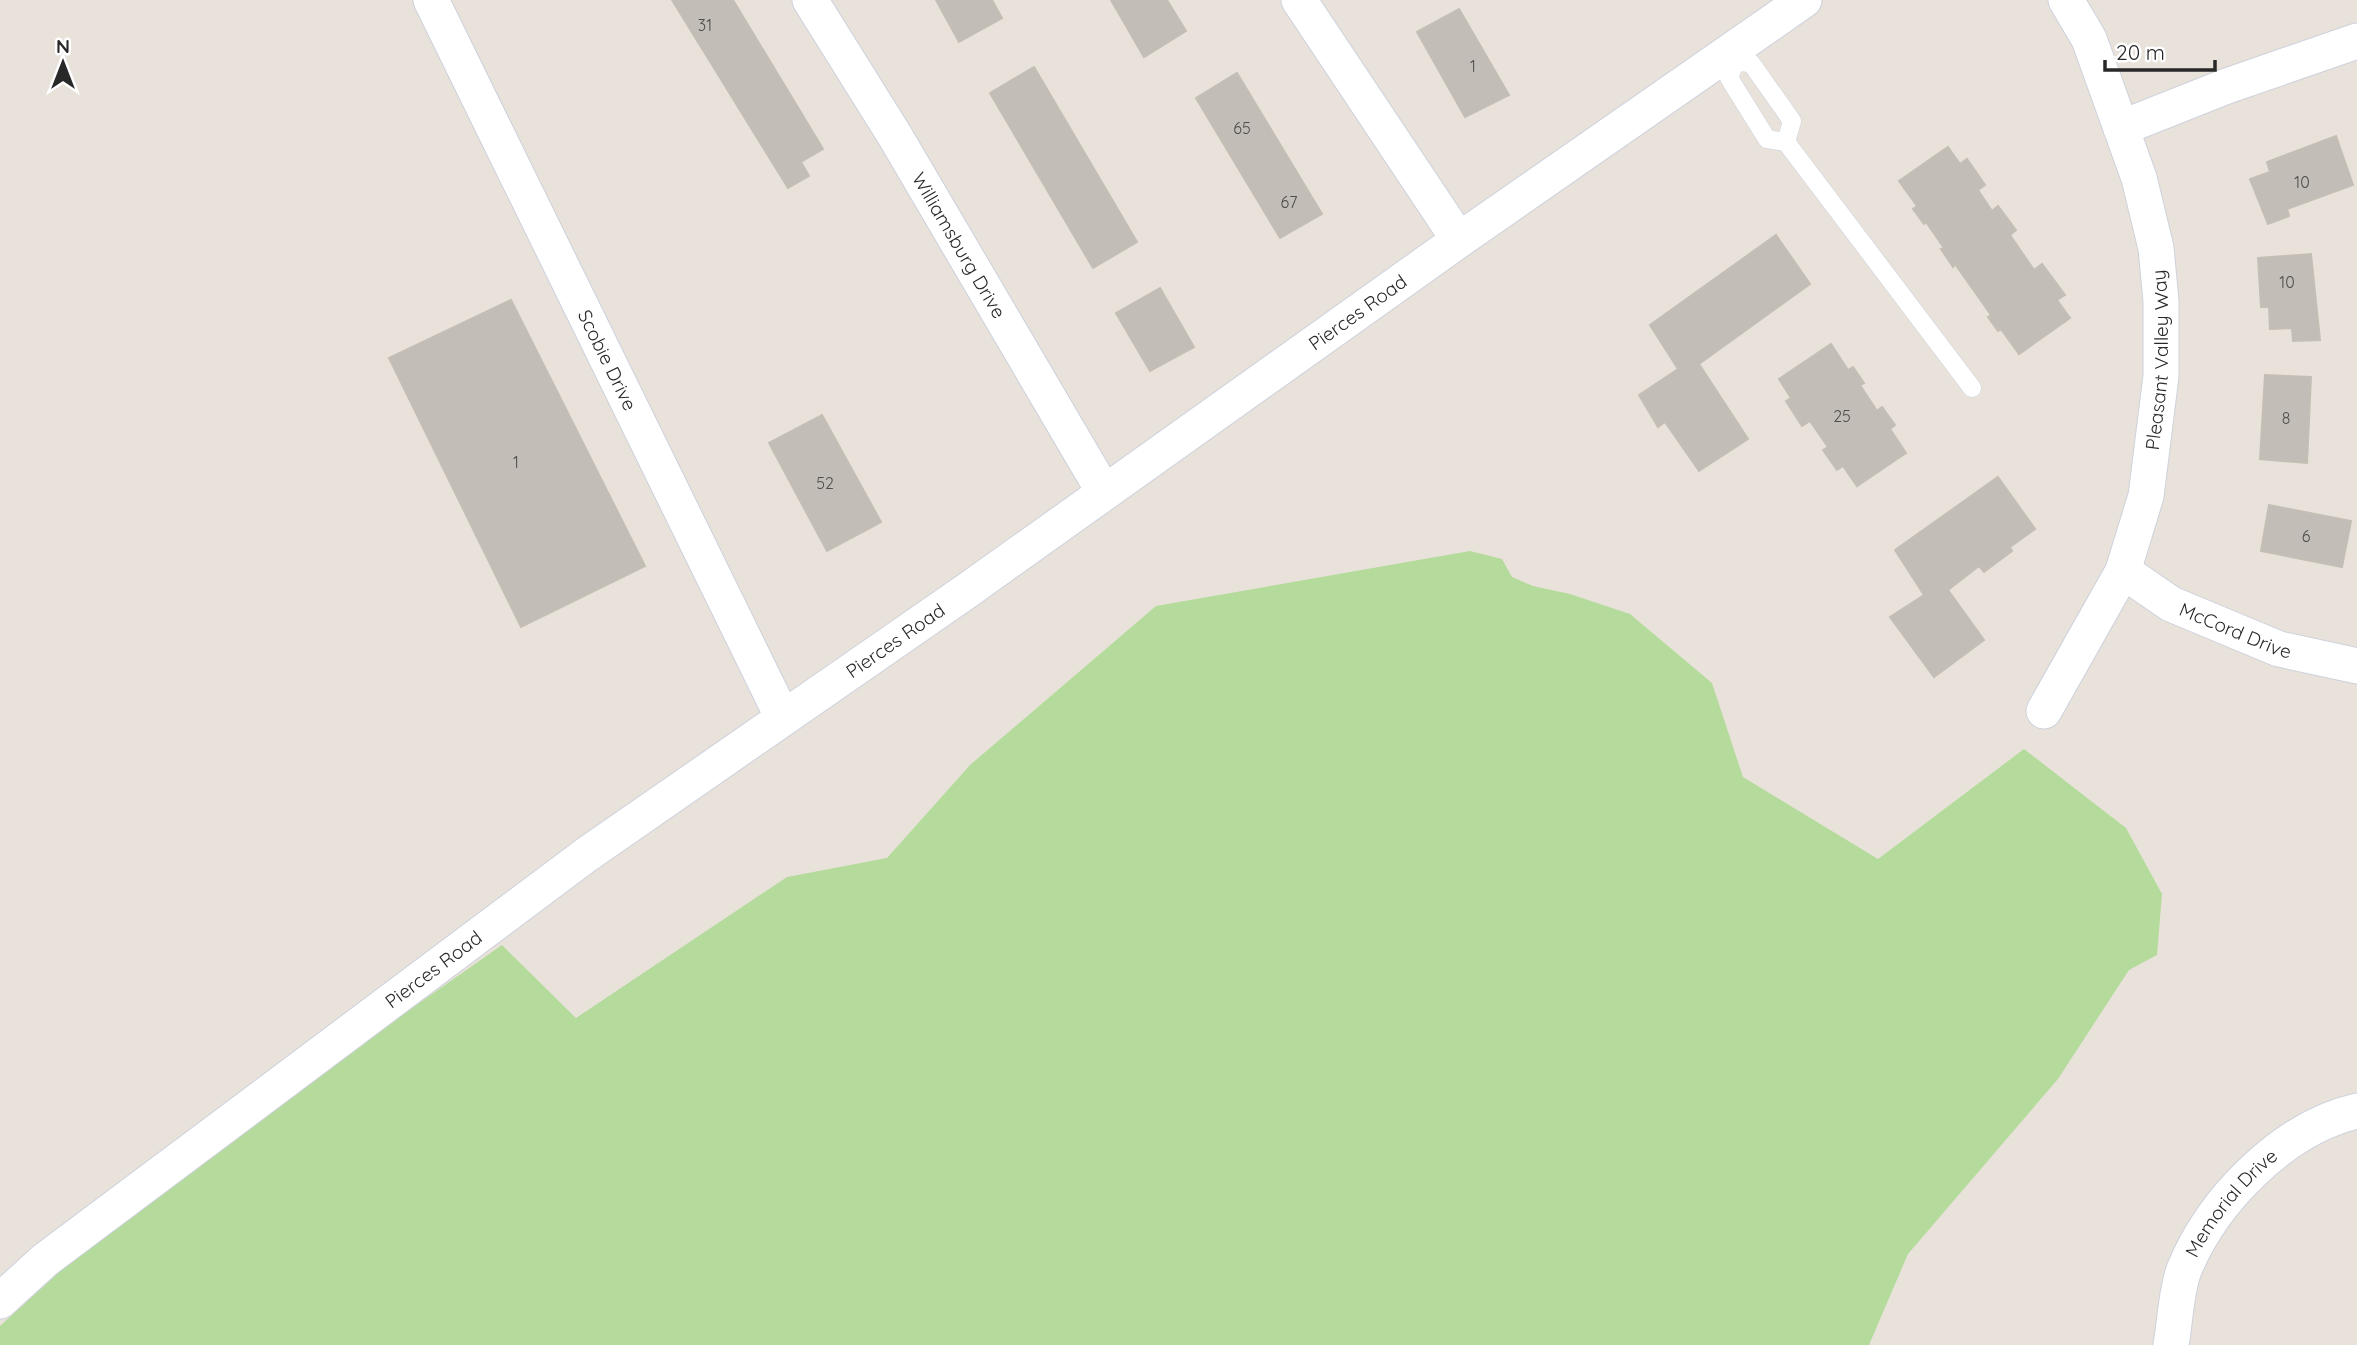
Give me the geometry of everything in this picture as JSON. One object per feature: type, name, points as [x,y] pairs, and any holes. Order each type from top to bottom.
[{"type":"street","name":"Scobie Drive","points":[[431,0],[783,718]]},
{"type":"street","name":"Williamsburg Drive","points":[[810,0],[895,136],[1104,492]]},
{"type":"street","points":[[1299,0],[1459,240]]},
{"type":"street","name":"Pierces Road","points":[[0,1301],[45,1260],[586,855],[1459,240],[1732,57],[1804,0]]},
{"type":"street","name":"Pleasant Valley Way","points":[[2044,711],[2123,571],[2146,496],[2161,376],[2161,301],[2153,236],[2139,178],[2089,39],[2066,0]]},
{"type":"street","points":[[2121,128],[2227,86],[2357,41]]},
{"type":"street","name":"McCord Drive","points":[[2123,571],[2171,604],[2279,649],[2357,666]]},
{"type":"street","name":"Memorial Drive","points":[[2171,1345],[2183,1273],[2205,1228],[2230,1194],[2289,1141],[2334,1116],[2357,1111]]},
{"type":"lane","points":[[1786,142],[1792,121],[1751,63],[1732,57],[1729,78],[1767,139],[1786,142],[1972,388]]},
{"type":"green space","points":[[1470,551],[1502,559],[1512,577],[1533,586],[1570,594],[1630,614],[1712,683],[1743,777],[1878,859],[2024,749],[2126,828],[2162,894],[2157,955],[2129,970],[2058,1079],[1908,1254],[1869,1345],[0,1345],[0,1326],[78,1255],[278,1102],[502,945],[576,1018],[787,877],[887,858],[970,765],[1156,606]]},
{"type":"building","points":[[672,0],[733,0],[823,149],[801,162],[809,176],[788,188]]},
{"type":"building","points":[[936,0],[992,0],[1002,18],[959,42]]},
{"type":"building","points":[[1111,0],[1167,0],[1186,31],[1144,57]]},
{"type":"building","points":[[1459,9],[1509,95],[1465,117],[1417,32]]},
{"type":"building","points":[[1034,67],[1137,242],[1093,268],[990,93]]},
{"type":"building","points":[[1237,73],[1322,214],[1280,238],[1196,98]]},
{"type":"building","points":[[2336,136],[2353,185],[2287,209],[2289,216],[2268,224],[2250,179],[2270,172],[2267,162]]},
{"type":"building","points":[[1948,147],[1960,164],[1967,159],[1985,185],[1978,190],[1992,211],[1998,206],[2016,230],[2010,235],[2034,270],[2042,264],[2065,295],[2057,300],[2070,318],[2019,354],[2001,329],[1998,331],[1988,317],[1991,315],[1955,264],[1953,267],[1941,249],[1944,248],[1913,209],[1917,206],[1899,181]]},
{"type":"building","points":[[1776,235],[1810,284],[1699,364],[1748,439],[1699,471],[1665,422],[1658,427],[1639,395],[1678,369],[1650,325]]},
{"type":"building","points":[[2311,254],[2320,340],[2293,341],[2292,328],[2270,329],[2269,307],[2261,307],[2258,258]]},
{"type":"building","points":[[1160,288],[1194,347],[1150,371],[1116,313]]},
{"type":"building","points":[[511,300],[645,566],[521,627],[389,358]]},
{"type":"building","points":[[1831,344],[1848,370],[1853,367],[1864,383],[1860,385],[1877,411],[1882,407],[1895,425],[1890,429],[1906,453],[1857,486],[1843,466],[1837,470],[1823,450],[1828,447],[1810,421],[1802,426],[1786,401],[1791,398],[1779,379]]},
{"type":"building","points":[[2265,375],[2311,377],[2307,463],[2260,459]]},
{"type":"building","points":[[822,415],[881,522],[827,551],[769,443]]},
{"type":"building","points":[[1998,477],[2035,529],[2010,547],[2012,551],[1984,572],[1979,566],[1948,590],[1984,640],[1934,677],[1890,617],[1924,595],[1895,550]]},
{"type":"building","points":[[2269,505],[2351,521],[2342,567],[2261,551]]}]
